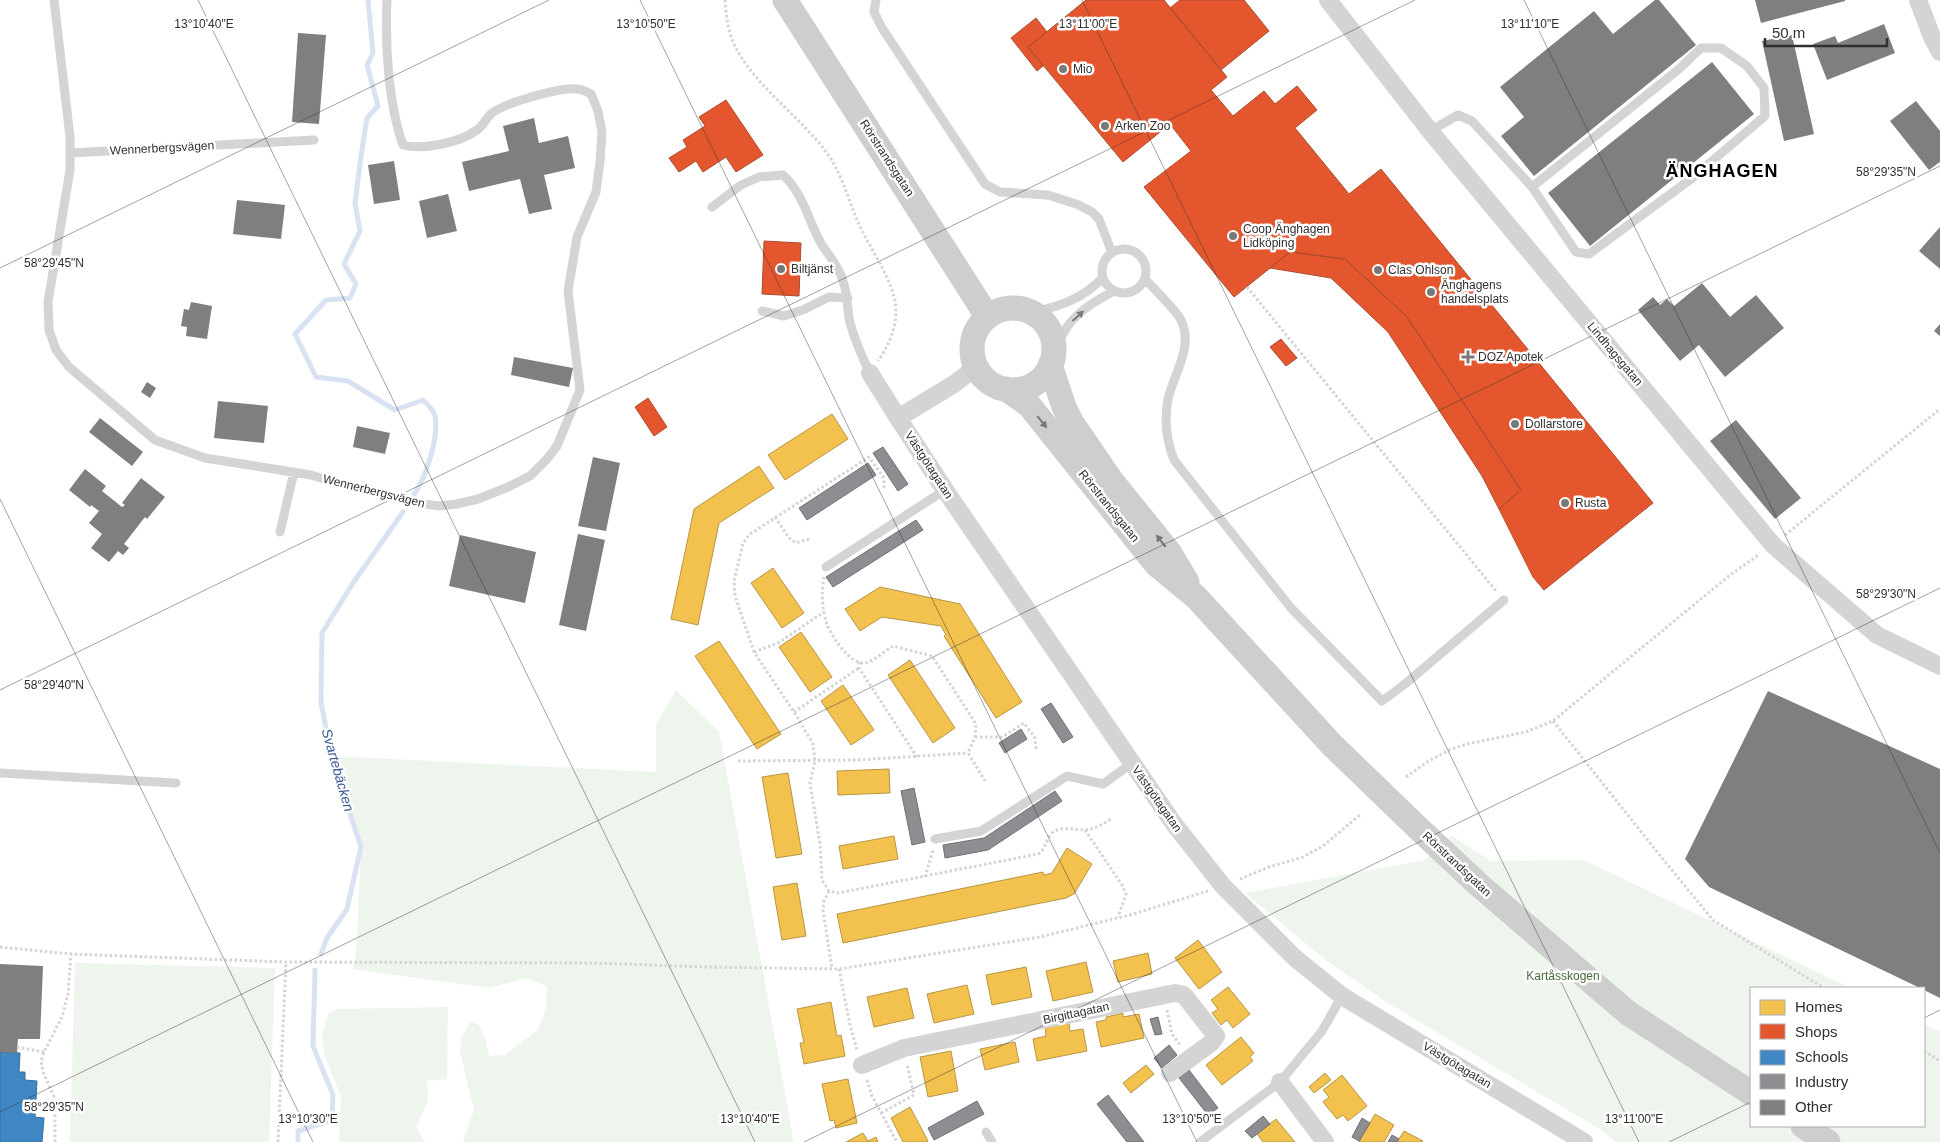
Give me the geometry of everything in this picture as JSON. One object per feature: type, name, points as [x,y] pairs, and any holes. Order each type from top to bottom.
[{"type":"main road","name":"Rörstrandsgatan","points":[[785,0],[987,316]]},
{"type":"main road","points":[[976,368],[972,340],[987,316],[1005,308],[1023,309],[1032,312]]},
{"type":"main road","name":"Rörstrandsgatan","points":[[1032,312],[1042,319],[1049,329],[1053,340],[1052,358],[1064,407],[1072,423],[1111,480],[1170,552],[1196,597]]},
{"type":"main road","points":[[1006,389],[1020,389],[1032,385],[1043,376],[1052,358]]},
{"type":"main road","name":"Rörstrandsgatan","points":[[976,368],[989,382],[1006,389],[1029,405],[1156,564],[1196,597],[1332,745],[1479,885],[1628,1013],[1750,1092]]},
{"type":"main road","points":[[1804,1127],[1828,1142]]},
{"type":"street","name":"Lindhagsgatan","points":[[1328,0],[1430,132],[1773,544],[1877,635],[1940,666]]},
{"type":"street","points":[[1918,0],[1932,37],[1940,52]]},
{"type":"street","name":"Västgötagatan","points":[[976,368],[954,384],[898,418],[945,490],[1174,824],[1223,886],[1295,958],[1342,996],[1584,1142]]},
{"type":"street","points":[[870,373],[898,418]]},
{"type":"street","name":"Birgittagatan","points":[[862,1065],[904,1048],[1175,993],[1184,995],[1216,1036],[1211,1043],[1170,1073]]},
{"type":"street","points":[[1280,1082],[1325,1142]]},
{"type":"lane","name":"Wennerbergsvägen","points":[[54,0],[67,103],[70,154],[70,170],[48,302],[49,330],[56,350],[70,367],[155,440],[205,458],[311,475],[398,499],[428,505],[457,504],[478,499],[530,476],[557,446],[580,390],[568,291],[576,237],[596,192],[602,132],[598,111],[591,94],[577,89],[559,90],[518,101],[492,113],[477,130],[464,137],[444,144],[413,148],[403,145],[396,127],[390,81],[386,28],[387,0]]},
{"type":"lane","points":[[876,0],[874,12],[882,28],[985,184],[1000,192],[1048,195],[1092,212],[1099,219],[1112,253]]},
{"type":"lane","points":[[1430,132],[1458,115],[1472,120],[1532,187],[1576,252],[1589,254],[1691,179],[1765,116],[1764,88],[1746,66],[1721,48],[1701,48],[1679,69],[1532,187]]},
{"type":"lane","name":"Wennerbergsvägen","points":[[70,154],[314,140]]},
{"type":"lane","points":[[712,206],[741,185],[759,177],[782,175],[792,184],[803,202],[822,244],[836,264],[848,298],[850,321],[870,373]]},
{"type":"lane","points":[[1121,249],[1130,250],[1138,254],[1144,261],[1145,279],[1140,287],[1132,292],[1123,293],[1114,291],[1107,285],[1103,277],[1102,268],[1106,259],[1112,253],[1121,249]]},
{"type":"lane","points":[[1032,312],[1072,301],[1085,293],[1103,277]]},
{"type":"lane","points":[[1145,279],[1181,320],[1186,341],[1168,398],[1166,420],[1168,443],[1174,460],[1291,608],[1382,701],[1405,684],[1504,600]]},
{"type":"lane","points":[[1052,358],[1066,328],[1072,321],[1092,304],[1114,291]]},
{"type":"lane","points":[[762,311],[784,316],[803,310],[829,297],[848,298]]},
{"type":"lane","points":[[280,532],[294,472]]},
{"type":"lane","points":[[826,567],[945,490]]},
{"type":"lane","points":[[935,840],[981,831],[1067,776],[1103,784],[1132,764]]},
{"type":"lane","points":[[0,772],[176,783]]},
{"type":"lane","points":[[1200,1142],[1280,1082],[1322,1031],[1342,996]]},
{"type":"lane","points":[[986,1132],[992,1142]]},
{"type":"path","points":[[725,0],[729,32],[734,45],[750,70],[812,134],[828,155],[892,291],[896,312],[892,336],[886,350],[870,373]]},
{"type":"path","points":[[1247,287],[1504,600]]},
{"type":"path","points":[[1406,777],[1427,762],[1449,750],[1467,744],[1526,732],[1554,721],[1730,576],[1773,544],[1940,409]]},
{"type":"path","points":[[884,488],[884,478],[869,457],[750,534],[743,543],[734,581],[735,596],[754,652],[813,744],[815,761],[810,783],[820,844],[822,880],[829,891],[838,894],[1038,854],[1042,852],[1051,834],[1058,830],[1096,828],[1111,819]]},
{"type":"path","points":[[775,517],[789,538],[796,543],[809,538]]},
{"type":"path","points":[[826,567],[822,585],[827,625],[848,657],[866,663],[893,646],[932,656],[976,724],[975,737],[968,753]]},
{"type":"path","points":[[754,652],[778,643],[824,612]]},
{"type":"path","points":[[859,662],[859,668],[917,758]]},
{"type":"path","points":[[794,712],[859,668]]},
{"type":"path","points":[[1554,721],[1713,920],[1822,987]]},
{"type":"path","points":[[975,737],[1002,736],[1024,723],[1035,738],[1036,750]]},
{"type":"path","points":[[738,761],[917,758],[968,753]]},
{"type":"path","points":[[968,753],[985,781]]},
{"type":"path","points":[[0,947],[71,954],[286,962],[595,963],[832,969],[1040,937],[1118,918],[1223,886],[1269,867],[1303,857],[1323,846],[1361,814]]},
{"type":"path","points":[[1085,830],[1126,894],[1118,918]]},
{"type":"path","points":[[925,877],[932,857],[935,840]]},
{"type":"path","points":[[829,891],[824,901],[823,910],[832,969]]},
{"type":"path","points":[[55,1142],[55,1099],[43,1072],[41,1061],[62,1018],[68,994],[71,954]]},
{"type":"path","points":[[278,1142],[286,962]]},
{"type":"path","points":[[1165,995],[1172,1034],[1190,1058]]},
{"type":"path","points":[[17,1047],[44,1052]]},
{"type":"path","points":[[882,1113],[914,1095],[904,1048]]},
{"type":"path","points":[[1925,1052],[1940,1061]]},
{"type":"green space","points":[[676,690],[719,732],[794,1142],[463,1142],[474,1110],[460,1052],[462,1036],[471,1022],[479,1025],[486,1040],[489,1056],[505,1055],[538,1030],[546,1009],[547,986],[527,978],[489,988],[353,969],[356,955],[361,848],[331,756],[656,772],[656,725]]},
{"type":"green space","name":"Kartåsskogen","points":[[1452,836],[1491,861],[1584,860],[1848,987],[1750,987],[1750,1127],[1925,1127],[1925,1024],[1940,1032],[1940,1142],[1616,1142],[1601,1130],[1385,1001],[1327,961],[1245,893],[1424,860]]},
{"type":"green space","points":[[75,963],[275,968],[269,1142],[70,1142]]},
{"type":"green space","points":[[448,1007],[447,1079],[427,1081],[428,1100],[416,1127],[425,1142],[339,1142],[341,1096],[324,1054],[322,1034],[329,1013],[336,1009]]},
{"type":"building: Homes","points":[[832,414],[848,439],[785,480],[768,455]]},
{"type":"building: Homes","points":[[759,466],[774,488],[719,523],[698,625],[671,619],[694,509]]},
{"type":"building: Homes","points":[[773,568],[804,613],[782,628],[751,583]]},
{"type":"building: Homes","points":[[880,587],[960,604],[1022,702],[996,718],[944,636],[946,635],[941,626],[882,617],[860,631],[845,609]]},
{"type":"building: Homes","points":[[801,632],[832,677],[810,692],[779,647]]},
{"type":"building: Homes","points":[[719,641],[781,734],[757,749],[695,656]]},
{"type":"building: Homes","points":[[910,660],[955,728],[933,743],[888,675]]},
{"type":"building: Homes","points":[[843,685],[874,730],[851,745],[821,701]]},
{"type":"building: Homes","points":[[889,769],[890,793],[838,795],[837,771]]},
{"type":"building: Homes","points":[[788,773],[802,854],[776,858],[762,777]]},
{"type":"building: Homes","points":[[894,836],[898,859],[843,869],[839,846]]},
{"type":"building: Homes","points":[[1067,848],[1092,864],[1074,894],[1066,898],[843,943],[837,914],[1043,872],[1044,875],[1052,873]]},
{"type":"building: Homes","points":[[797,883],[806,936],[782,940],[773,887]]},
{"type":"building: Homes","points":[[1198,940],[1222,972],[1199,989],[1175,958]]},
{"type":"building: Homes","points":[[1148,953],[1152,974],[1118,982],[1113,961]]},
{"type":"building: Homes","points":[[1086,962],[1093,992],[1053,1001],[1046,971]]},
{"type":"building: Homes","points":[[1026,967],[1032,997],[992,1005],[986,975]]},
{"type":"building: Homes","points":[[967,985],[974,1014],[934,1023],[927,994]]},
{"type":"building: Homes","points":[[1228,987],[1250,1014],[1233,1028],[1227,1020],[1221,1025],[1212,1013],[1218,1009],[1211,1000]]},
{"type":"building: Homes","points":[[907,988],[914,1018],[874,1027],[867,997]]},
{"type":"building: Homes","points":[[831,1002],[837,1036],[841,1035],[845,1056],[804,1064],[800,1043],[804,1043],[797,1009]]},
{"type":"building: Homes","points":[[1123,1013],[1123,1017],[1139,1014],[1144,1038],[1101,1047],[1096,1022],[1106,1020],[1106,1017]]},
{"type":"building: Homes","points":[[1069,1022],[1070,1031],[1083,1029],[1087,1051],[1037,1061],[1033,1039],[1046,1036],[1045,1027]]},
{"type":"building: Homes","points":[[1241,1037],[1254,1053],[1250,1057],[1253,1061],[1222,1085],[1206,1065]]},
{"type":"building: Homes","points":[[1015,1042],[1019,1062],[985,1070],[980,1049]]},
{"type":"building: Homes","points":[[951,1051],[958,1091],[928,1097],[920,1057]]},
{"type":"building: Homes","points":[[1146,1065],[1154,1074],[1131,1093],[1123,1083]]},
{"type":"building: Homes","points":[[1325,1073],[1331,1080],[1314,1093],[1309,1087]]},
{"type":"building: Homes","points":[[1342,1075],[1367,1106],[1348,1121],[1343,1115],[1337,1119],[1323,1102],[1329,1097],[1323,1090]]},
{"type":"building: Homes","points":[[848,1079],[857,1123],[836,1128],[834,1120],[830,1121],[822,1084]]},
{"type":"building: Homes","points":[[910,1107],[928,1141],[926,1142],[903,1142],[891,1118]]},
{"type":"building: Homes","points":[[1375,1114],[1394,1125],[1384,1142],[1359,1142]]},
{"type":"building: Homes","points":[[1276,1119],[1295,1142],[1263,1142],[1257,1134]]},
{"type":"building: Homes","points":[[1404,1131],[1423,1141],[1397,1142]]},
{"type":"building: Homes","points":[[863,1133],[868,1141],[876,1137],[878,1142],[846,1142]]},
{"type":"building: Shops","name":"Änghagens handelsplats","points":[[1086,0],[1164,0],[1227,77],[1211,90],[1233,116],[1264,91],[1275,104],[1297,86],[1317,110],[1295,128],[1349,194],[1381,169],[1653,503],[1544,590],[1533,577],[1499,509],[1521,490],[1407,317],[1345,259],[1290,252],[1234,297],[1144,187],[1191,151],[1170,124],[1123,162],[1028,47]]},
{"type":"building: Shops","points":[[1180,0],[1244,0],[1269,31],[1221,70],[1170,8]]},
{"type":"building: Shops","points":[[1036,18],[1047,32],[1028,47],[1043,66],[1037,71],[1011,38]]},
{"type":"building: Shops","points":[[726,100],[763,155],[736,172],[726,157],[703,172],[696,161],[679,172],[669,158],[687,147],[683,140],[705,126],[699,117]]},
{"type":"building: Shops","name":"Biltjänst","points":[[764,241],[801,243],[799,296],[762,294]]},
{"type":"building: Shops","points":[[1290,252],[1345,259],[1407,317],[1521,490],[1499,509],[1482,476],[1388,332],[1331,278],[1270,268]]},
{"type":"building: Shops","points":[[1281,339],[1297,358],[1286,366],[1270,347]]},
{"type":"building: Shops","points":[[648,398],[667,427],[654,436],[635,407]]},
{"type":"building: Schools","points":[[0,1052],[20,1053],[19,1072],[25,1072],[25,1080],[37,1081],[35,1117],[44,1118],[42,1142],[0,1142]]},
{"type":"building: Industry","points":[[883,447],[908,484],[898,491],[873,453]]},
{"type":"building: Industry","points":[[868,463],[876,475],[807,520],[799,508]]},
{"type":"building: Industry","points":[[916,520],[923,530],[833,587],[826,577]]},
{"type":"building: Industry","points":[[1051,703],[1073,737],[1063,743],[1041,709]]},
{"type":"building: Industry","points":[[1021,729],[1027,739],[1005,753],[999,743]]},
{"type":"building: Industry","points":[[914,788],[925,842],[912,845],[901,791]]},
{"type":"building: Industry","points":[[1055,791],[1062,801],[988,850],[945,858],[943,845],[984,838]]},
{"type":"building: Industry","points":[[1158,1017],[1162,1034],[1155,1035],[1150,1019]]},
{"type":"building: Industry","points":[[1169,1045],[1177,1055],[1162,1068],[1154,1058]]},
{"type":"building: Industry","points":[[1189,1070],[1218,1108],[1208,1115],[1179,1078]]},
{"type":"building: Industry","points":[[1108,1095],[1144,1142],[1127,1142],[1097,1104]]},
{"type":"building: Industry","points":[[977,1101],[984,1114],[934,1140],[928,1128]]},
{"type":"building: Industry","points":[[1263,1116],[1270,1124],[1252,1138],[1245,1131]]},
{"type":"building: Industry","points":[[1362,1118],[1370,1123],[1359,1141],[1352,1137]]},
{"type":"building: Industry","points":[[1392,1135],[1399,1139],[1397,1142],[1388,1142]]},
{"type":"building: Other","points":[[1655,0],[1659,0],[1696,45],[1534,176],[1501,136],[1524,117],[1500,87],[1594,11],[1613,34]]},
{"type":"building: Other","points":[[1755,0],[1845,0],[1845,1],[1761,23]]},
{"type":"building: Other","points":[[1884,24],[1895,53],[1827,80],[1813,44],[1835,36],[1838,43]]},
{"type":"building: Other","points":[[298,33],[326,35],[319,124],[292,122]]},
{"type":"building: Other","points":[[1792,35],[1814,134],[1784,141],[1762,41]]},
{"type":"building: Other","points":[[1712,62],[1754,114],[1590,246],[1548,193]]},
{"type":"building: Other","points":[[1916,101],[1940,131],[1940,162],[1929,170],[1890,121]]},
{"type":"building: Other","points":[[534,118],[539,143],[568,136],[575,168],[544,175],[552,209],[529,214],[520,179],[469,191],[462,162],[509,151],[503,126]]},
{"type":"building: Other","points":[[394,161],[400,200],[374,204],[368,165]]},
{"type":"building: Other","points":[[448,194],[457,231],[427,238],[419,201]]},
{"type":"building: Other","points":[[237,200],[285,205],[281,239],[233,234]]},
{"type":"building: Other","points":[[1940,227],[1940,269],[1919,251]]},
{"type":"building: Other","points":[[1702,283],[1730,317],[1756,295],[1784,328],[1725,377],[1699,345],[1680,361],[1638,310],[1653,297],[1660,305],[1667,299],[1674,306]]},
{"type":"building: Other","points":[[191,302],[212,306],[207,339],[186,336],[187,327],[181,326],[184,309],[189,310]]},
{"type":"building: Other","points":[[1940,324],[1940,336],[1934,331]]},
{"type":"building: Other","points":[[514,357],[573,368],[569,387],[511,375]]},
{"type":"building: Other","points":[[147,382],[156,388],[150,398],[141,392]]},
{"type":"building: Other","points":[[218,401],[268,406],[264,443],[214,438]]},
{"type":"building: Other","points":[[100,418],[143,452],[132,466],[89,432]]},
{"type":"building: Other","points":[[1736,420],[1801,498],[1775,519],[1710,441]]},
{"type":"building: Other","points":[[357,426],[390,433],[385,454],[353,447]]},
{"type":"building: Other","points":[[593,457],[620,463],[606,531],[578,526]]},
{"type":"building: Other","points":[[85,469],[106,486],[102,491],[122,507],[125,505],[122,503],[141,478],[165,497],[147,519],[145,517],[124,544],[129,548],[123,555],[118,551],[109,562],[91,548],[102,534],[89,523],[99,511],[91,505],[90,507],[69,490]]},
{"type":"building: Other","points":[[578,534],[605,540],[586,631],[559,625]]},
{"type":"building: Other","points":[[460,535],[536,552],[525,603],[449,586]]},
{"type":"building: Other","points":[[1768,691],[1940,769],[1940,998],[1925,990],[1925,987],[1918,987],[1709,887],[1685,859]]},
{"type":"building: Other","points":[[0,964],[43,966],[40,1039],[18,1039],[17,1053],[0,1052]]},
{"type":"waterway","name":"Svartebäcken","points":[[368,0],[373,53],[367,65],[378,106],[367,118],[361,156],[355,203],[360,231],[344,264],[356,284],[350,298],[326,300],[295,334],[316,377],[348,381],[395,410],[423,400],[432,409],[436,425],[433,446],[427,469],[413,496]]},
{"type":"waterway","name":"Svartebäcken","points":[[321,954],[327,938],[347,909],[361,847],[331,756],[321,702],[322,633],[353,583],[403,512]]},
{"type":"waterway","name":"Svartebäcken","points":[[298,1142],[298,1131],[332,1120],[333,1095],[313,1046],[315,970]]},
{"type":"place","name":"Mio","points":[[1063,69]]},
{"type":"place","name":"Arken Zoo","points":[[1105,126]]},
{"type":"place","name":"Coop Änghagen Lidköping","points":[[1233,236]]},
{"type":"place","name":"Biltjänst","points":[[781,269]]},
{"type":"place","name":"Clas Ohlson","points":[[1378,270]]},
{"type":"place","name":"Änghagens handelsplats","points":[[1431,292]]},
{"type":"place","name":"DOZ Apotek","points":[[1468,357]]},
{"type":"place","name":"Dollarstore","points":[[1515,424]]},
{"type":"place","name":"Rusta","points":[[1565,503]]},
{"type":"district","name":"ÄNGHAGEN","points":[[1722,171]]}]
